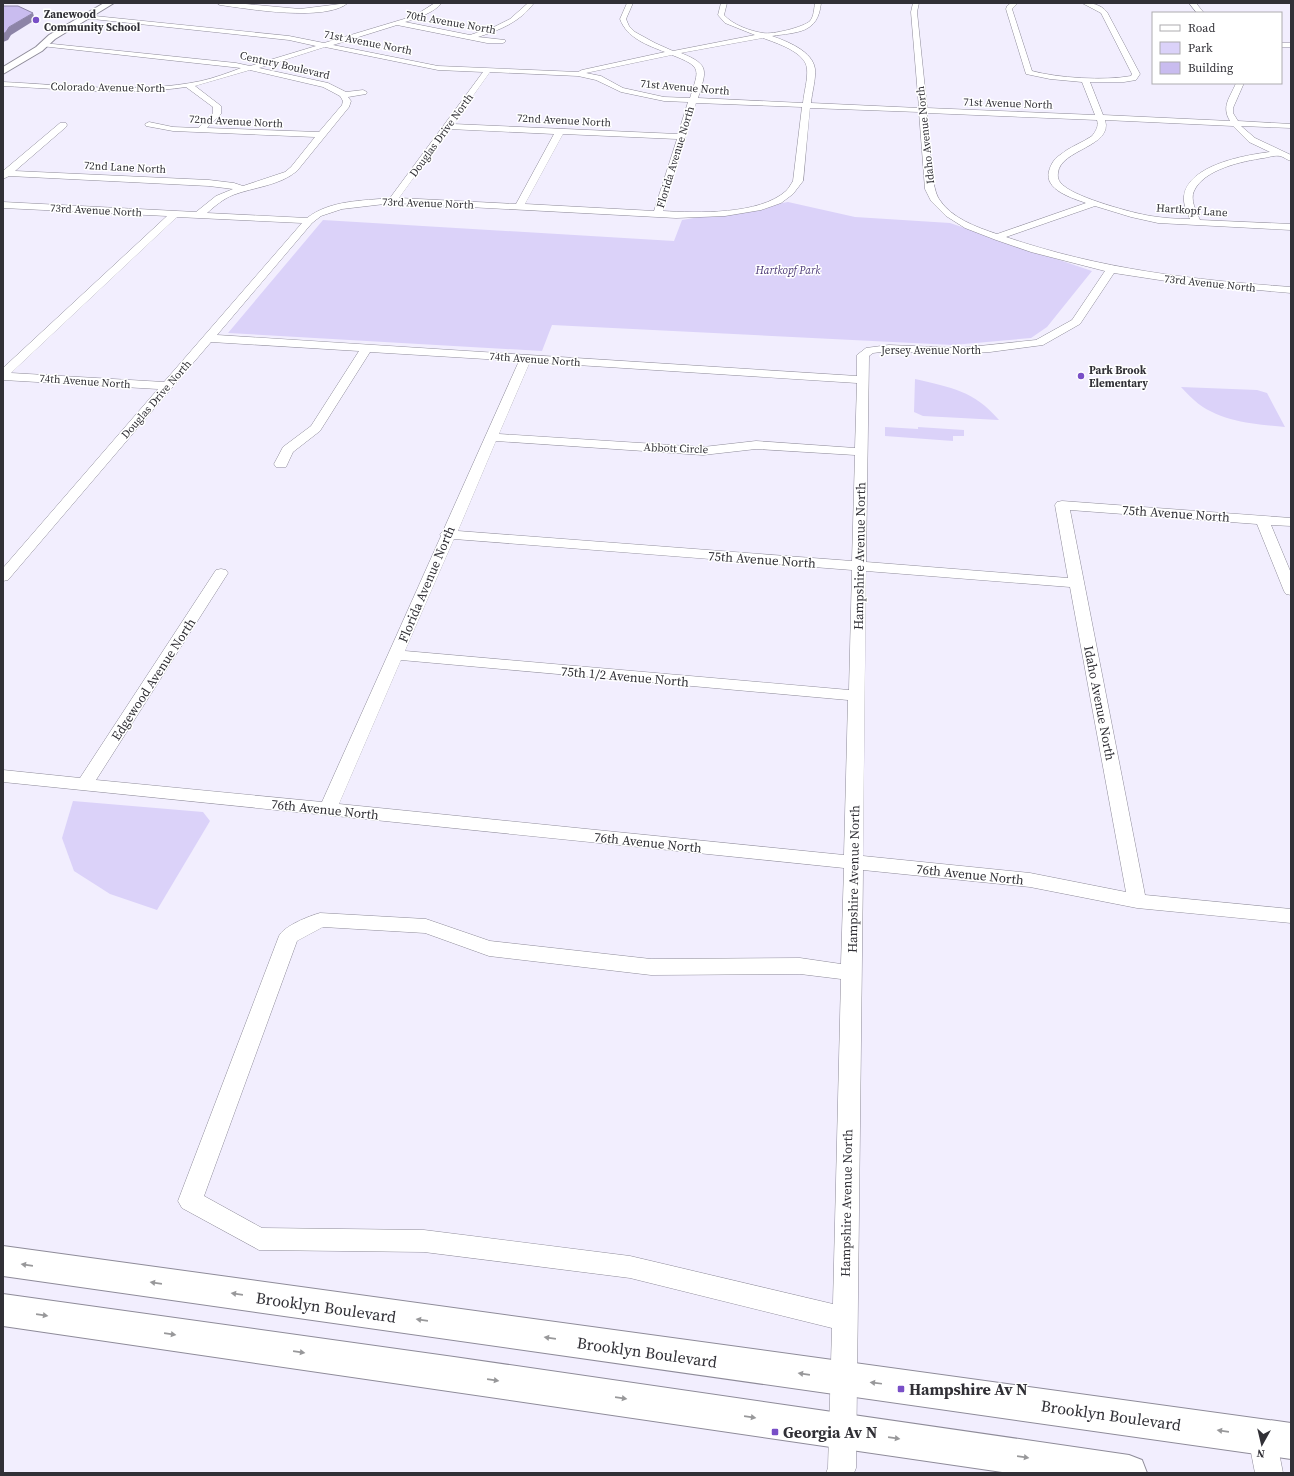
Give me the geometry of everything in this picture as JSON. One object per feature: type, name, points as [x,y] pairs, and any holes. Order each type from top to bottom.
[{"type":"main road","points":[[3,71],[43,45],[52,37],[110,3]]},
{"type":"main road","name":"Brooklyn Boulevard","points":[[3,1261],[1276,1439]]},
{"type":"main road","points":[[3,1310],[842,1430],[1129,1473]]},
{"type":"street","points":[[220,3],[298,10],[326,8],[345,3]]},
{"type":"street","name":"Colorado Avenue North","points":[[3,84],[141,89],[188,85],[214,80],[396,23],[426,13],[439,3]]},
{"type":"street","points":[[470,38],[493,30],[515,19],[532,3]]},
{"type":"street","points":[[630,3],[623,19],[626,28],[640,38],[674,52]]},
{"type":"street","points":[[724,3],[721,15],[727,22],[794,48],[807,58],[811,68],[806,105]]},
{"type":"street","points":[[566,73],[598,69],[674,52],[791,31],[811,24],[816,18],[818,3]]},
{"type":"street","name":"Idaho Avenue North","points":[[916,3],[915,26],[922,110],[930,189],[933,198],[952,216],[968,225],[997,237],[1053,256],[1130,273]]},
{"type":"street","points":[[1015,3],[1009,6],[1009,9],[1029,72],[1048,77],[1121,80],[1133,78],[1136,74],[1104,12],[1097,7],[1085,3]]},
{"type":"street","points":[[1192,3],[1200,12]]},
{"type":"street","name":"71st Avenue North","points":[[85,17],[273,36],[327,45],[438,68],[566,73],[598,78],[611,86],[633,94],[664,99],[1291,126]]},
{"type":"street","name":"70th Avenue North","points":[[396,23],[470,38],[503,42]]},
{"type":"street","name":"Century Boulevard","points":[[43,45],[252,68],[325,85],[344,95]]},
{"type":"street","name":"Florida Avenue North","points":[[658,214],[680,137],[701,74],[700,69],[693,61],[674,52]]},
{"type":"street","name":"Douglas Drive North","points":[[393,200],[488,70]]},
{"type":"street","points":[[1085,79],[1100,118],[1102,128],[1100,134],[1095,139],[1066,154],[1054,168],[1053,176],[1055,182],[1060,188],[1070,194],[1094,203]]},
{"type":"street","points":[[1240,84],[1229,108],[1229,113],[1235,124],[1252,140],[1291,158]]},
{"type":"street","points":[[188,85],[217,106],[217,114],[200,130]]},
{"type":"street","points":[[199,215],[219,198],[241,189],[268,182],[288,174],[322,136],[346,105],[347,101],[344,95],[364,92]]},
{"type":"street","name":"73rd Avenue North","points":[[3,205],[309,221],[318,214],[340,206],[393,200],[658,214],[716,214],[752,209],[767,205],[789,194],[795,188],[798,181],[806,105]]},
{"type":"street","name":"72nd Avenue North","points":[[149,124],[173,129],[322,136]]},
{"type":"street","points":[[5,175],[63,125]]},
{"type":"street","name":"72nd Avenue North","points":[[448,126],[680,137]]},
{"type":"street","points":[[519,207],[560,131]]},
{"type":"street","points":[[1197,223],[1191,211],[1189,196],[1190,191],[1200,179],[1216,168],[1231,162],[1279,153]]},
{"type":"street","name":"72nd Lane North","points":[[5,175],[209,183],[223,184],[241,189]]},
{"type":"street","points":[[997,237],[1094,203]]},
{"type":"street","name":"Hartkopf Lane","points":[[1094,203],[1151,219],[1197,223],[1291,227]]},
{"type":"street","points":[[3,375],[175,214]]},
{"type":"street","name":"Douglas Drive North","points":[[3,577],[309,221]]},
{"type":"street","name":"Jersey Avenue North","points":[[862,380],[863,355],[870,350],[889,348],[960,351],[1039,343],[1076,322],[1111,270]]},
{"type":"street","name":"73rd Avenue North","points":[[1130,273],[1220,286],[1291,290]]},
{"type":"street","name":"74th Avenue North","points":[[209,338],[862,380]]},
{"type":"street","points":[[281,464],[288,450],[316,428],[367,348]]},
{"type":"street","name":"Florida Avenue North","points":[[328,809],[526,358]]},
{"type":"street","name":"74th Avenue North","points":[[3,375],[167,386]]},
{"type":"street","name":"Hampshire Avenue North","points":[[840,1473],[842,1468],[842,1379],[854,862],[862,380]]},
{"type":"street","name":"Abbott Circle","points":[[491,437],[703,451],[756,445],[861,452]]},
{"type":"street","name":"Idaho Avenue North","points":[[1062,505],[1137,901]]},
{"type":"street","name":"75th Avenue North","points":[[1062,505],[1291,522]]},
{"type":"street","points":[[1262,520],[1291,591]]},
{"type":"street","name":"75th Avenue North","points":[[448,534],[1077,583]]},
{"type":"street","name":"Edgewood Avenue North","points":[[84,784],[221,573]]},
{"type":"street","name":"75th 1/2 Avenue North","points":[[395,655],[856,696]]},
{"type":"street","name":"76th Avenue North","points":[[3,776],[1030,880],[1137,901],[1291,916]]},
{"type":"street","points":[[844,1319],[630,1267],[424,1242],[259,1239],[190,1201],[289,936],[320,920],[426,926],[489,948],[651,967],[800,966],[851,973]]},
{"type":"street","points":[[1269,1473],[1276,1439]]},
{"type":"green space","name":"Hartkopf Park","points":[[788,202],[855,217],[950,223],[1092,271],[1047,327],[1031,338],[953,345],[552,325],[542,351],[228,333],[323,220],[674,241],[682,220]]},
{"type":"green space","points":[[915,379],[951,388],[971,396],[980,402],[999,420],[923,416],[914,412]]},
{"type":"green space","points":[[1181,387],[1257,390],[1267,393],[1285,427],[1237,421],[1214,413],[1194,400]]},
{"type":"green space","points":[[885,427],[918,429],[918,427],[964,430],[964,436],[953,436],[953,441],[885,436]]},
{"type":"green space","points":[[73,801],[203,812],[210,821],[157,910],[110,894],[74,871],[62,838]]},
{"type":"building","points":[[3,6],[18,6],[33,13],[9,27],[3,34]]},
{"type":"place","name":"Zanewood Community School","points":[[36,20]]},
{"type":"place","name":"Park Brook Elementary","points":[[1081,376]]},
{"type":"place","name":"Hampshire Av N","points":[[901,1389]]},
{"type":"place","name":"Georgia Av N","points":[[775,1432]]}]
